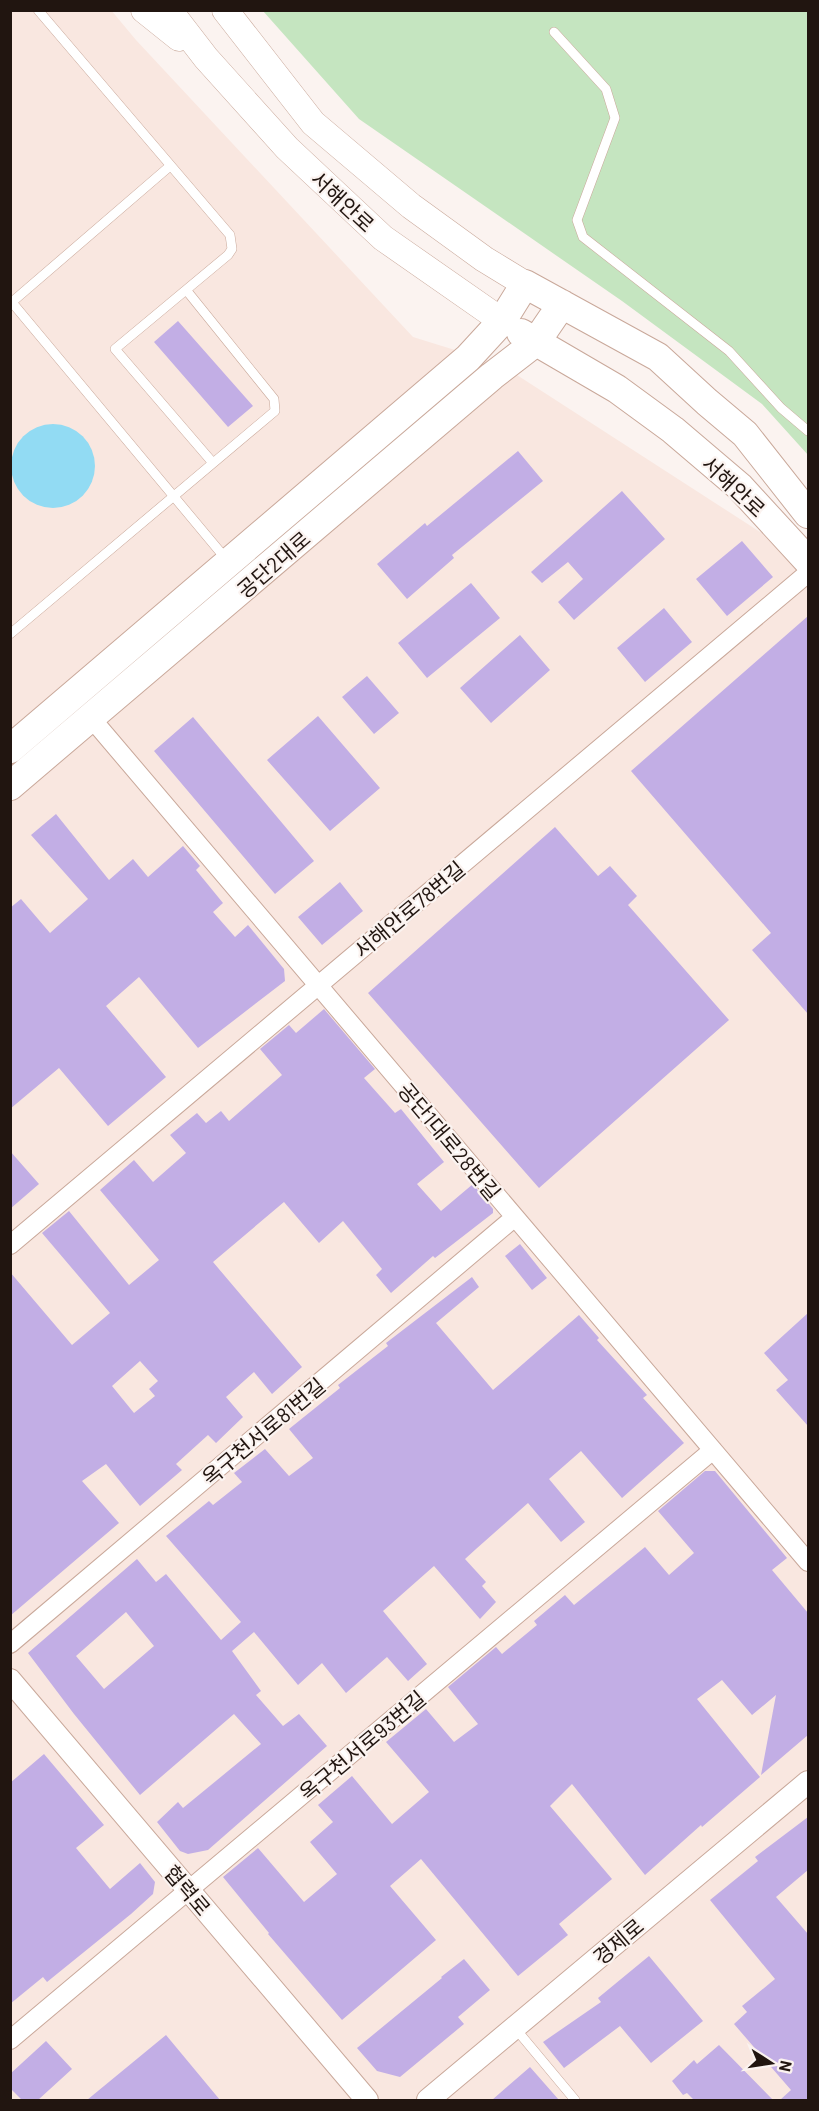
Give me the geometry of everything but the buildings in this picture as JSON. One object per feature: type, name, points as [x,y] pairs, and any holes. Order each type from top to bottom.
[{"type":"main road","points":[[144,10],[206,58]]},
{"type":"main road","points":[[169,10],[206,58]]},
{"type":"main road","name":"서해안로","points":[[225,15],[313,123],[411,206],[484,259],[658,357],[745,434],[808,514]]},
{"type":"main road","name":"서해안로","points":[[206,58],[287,148],[382,238],[502,321],[617,388],[673,430],[740,487],[808,561]]},
{"type":"main road","points":[[502,321],[525,284]]},
{"type":"main road","name":"공단2대로","points":[[10,786],[92,719],[492,376],[536,342],[562,304]]},
{"type":"main road","name":"공단2대로","points":[[10,749],[468,358],[502,321]]},
{"type":"main road","points":[[73,696],[92,719]]},
{"type":"street","name":"서해안로78번길","points":[[10,1245],[808,573]]},
{"type":"street","name":"공단1대로28번길","points":[[92,719],[808,1563]]},
{"type":"street","name":"옥구천서로81번길","points":[[10,1644],[515,1217]]},
{"type":"street","name":"옥구천서로93번길","points":[[10,2040],[713,1450]]},
{"type":"street","name":"협력로","points":[[10,1680],[367,2100]]},
{"type":"street","name":"경제로","points":[[428,2100],[808,1782]]},
{"type":"lane","points":[[38,10],[230,235],[232,249],[228,255],[115,349],[213,463]]},
{"type":"lane","points":[[554,32],[606,89],[615,118],[577,220],[583,237],[729,351],[781,408],[808,431]]},
{"type":"lane","points":[[170,166],[11,301],[229,563]]},
{"type":"lane","points":[[10,634],[274,411],[276,406],[274,399],[187,291]]},
{"type":"lane","points":[[515,2028],[575,2100]]},
{"type":"shaded area","points":[[111,10],[136,40],[413,337],[500,364],[808,563],[808,2100],[11,2100],[10,11]]},
{"type":"green space","points":[[263,11],[808,11],[808,455],[762,404],[622,301],[359,119]]},
{"type":"water","points":[[53,424],[69,427],[83,436],[92,450],[95,466],[92,482],[83,496],[69,505],[53,508],[37,505],[23,496],[14,482],[11,466],[14,450],[23,436],[37,427]]}]
